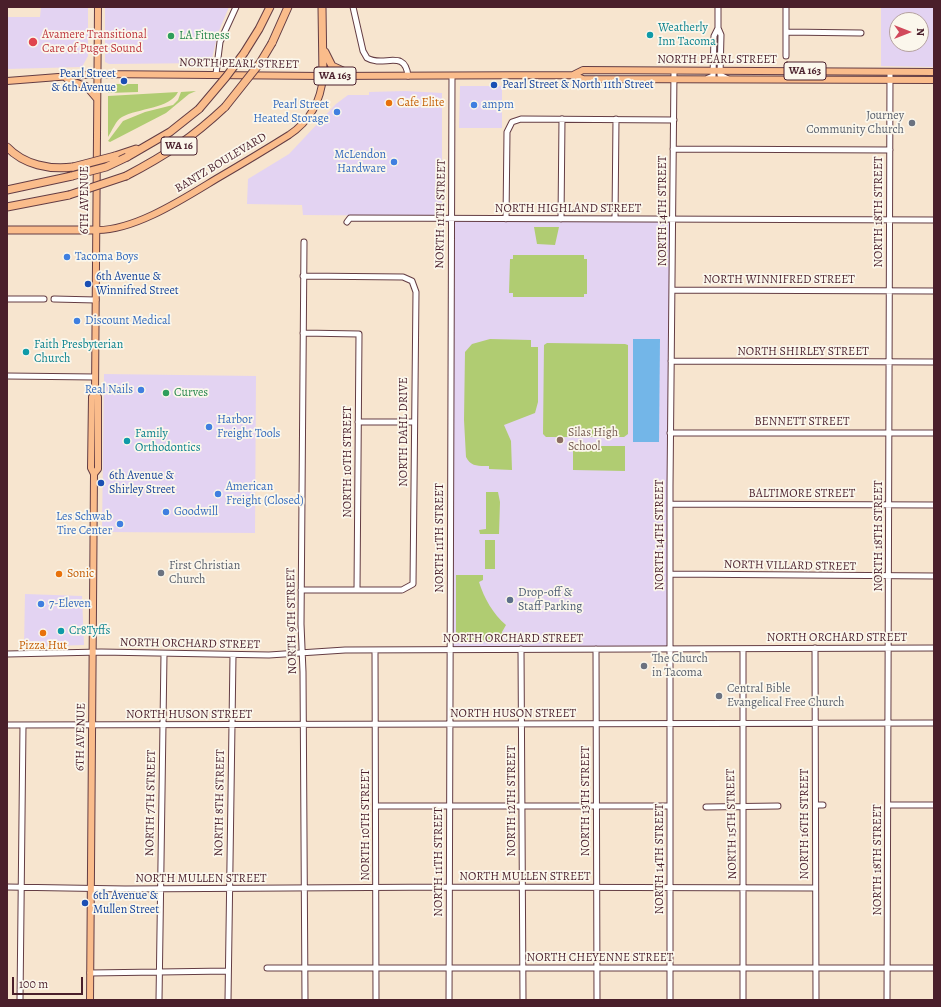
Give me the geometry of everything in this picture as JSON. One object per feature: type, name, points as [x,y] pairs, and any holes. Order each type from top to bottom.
[{"type":"highway","name":"WA 16","points":[[7,190],[106,167],[157,141],[199,108],[226,77],[244,53],[259,29],[270,7]]},
{"type":"highway","name":"WA 16","points":[[7,207],[69,195],[126,176],[160,159],[186,142],[225,107],[260,63],[272,43],[288,7]]},
{"type":"highway","points":[[322,7],[323,76]]},
{"type":"highway","points":[[322,44],[326,58],[332,66],[354,76]]},
{"type":"highway","points":[[7,147],[25,159],[42,166],[58,168],[73,167],[115,156],[157,141]]},
{"type":"highway","points":[[7,230],[96,230]]},
{"type":"main road","name":"6TH AVENUE","points":[[90,1000],[94,474],[98,469],[98,397],[95,394],[95,376],[98,7]]},
{"type":"main road","name":"NORTH PEARL STREET","points":[[97,74],[452,76],[573,75],[583,70],[934,72]]},
{"type":"main road","name":"WA 163","points":[[7,81],[97,74]]},
{"type":"main road","name":"NORTH PEARL STREET","points":[[573,75],[583,80],[934,80]]},
{"type":"main road","name":"BANTZ BOULEVARD","points":[[96,230],[117,227],[166,209],[295,131],[313,112],[320,97],[323,76]]},
{"type":"main road","points":[[65,77],[68,80],[86,86],[97,99]]},
{"type":"street","points":[[216,74],[220,42],[236,7]]},
{"type":"street","points":[[353,7],[367,58],[373,60],[402,62],[406,65],[408,76]]},
{"type":"street","points":[[718,7],[718,28],[721,35],[720,71],[721,76],[732,81]]},
{"type":"street","points":[[786,7],[786,56]]},
{"type":"street","points":[[699,80],[712,78],[714,36],[718,28]]},
{"type":"street","points":[[786,32],[860,33]]},
{"type":"street","name":"NORTH 14TH STREET","points":[[670,1000],[670,432],[674,71]]},
{"type":"street","name":"NORTH 18TH STREET","points":[[887,1000],[890,72]]},
{"type":"street","name":"NORTH 11TH STREET","points":[[449,1000],[450,219],[452,76]]},
{"type":"street","points":[[506,219],[506,134],[510,123],[521,119],[674,120]]},
{"type":"street","points":[[561,219],[562,119]]},
{"type":"street","points":[[615,219],[616,119]]},
{"type":"street","points":[[673,149],[890,150]]},
{"type":"street","name":"NORTH HIGHLAND STREET","points":[[347,222],[350,218],[934,220]]},
{"type":"street","name":"NORTH 9TH STREET","points":[[304,242],[301,590],[304,724],[306,1000]]},
{"type":"street","name":"NORTH DAHL DRIVE","points":[[303,276],[408,278],[414,284],[416,292],[413,580],[410,587],[402,590],[357,590]]},
{"type":"street","name":"NORTH WINNIFRED STREET","points":[[672,290],[934,291]]},
{"type":"street","points":[[7,299],[44,299]]},
{"type":"street","points":[[54,299],[96,300]]},
{"type":"street","name":"NORTH 10TH STREET","points":[[303,333],[359,334],[357,590]]},
{"type":"street","name":"NORTH SHIRLEY STREET","points":[[671,361],[934,362]]},
{"type":"street","points":[[7,376],[95,376]]},
{"type":"street","points":[[358,422],[414,422]]},
{"type":"street","name":"BENNETT STREET","points":[[670,432],[934,433]]},
{"type":"street","name":"BALTIMORE STREET","points":[[670,504],[934,505]]},
{"type":"street","name":"NORTH VILLARD STREET","points":[[670,574],[934,576]]},
{"type":"street","points":[[301,590],[357,590]]},
{"type":"street","name":"NORTH 15TH STREET","points":[[743,648],[741,724],[743,1000]]},
{"type":"street","name":"NORTH 16TH STREET","points":[[815,648],[816,1000]]},
{"type":"street","name":"NORTH ORCHARD STREET","points":[[7,654],[92,653],[233,655],[302,654],[345,650],[934,648]]},
{"type":"street","name":"NORTH 12TH STREET","points":[[521,649],[523,1000]]},
{"type":"street","name":"NORTH 13TH STREET","points":[[596,649],[596,1000]]},
{"type":"street","name":"NORTH 10TH STREET","points":[[375,650],[376,1000]]},
{"type":"street","name":"NORTH 7TH STREET","points":[[159,1000],[164,654]]},
{"type":"street","name":"NORTH 8TH STREET","points":[[228,1000],[233,655]]},
{"type":"street","name":"NORTH HUSON STREET","points":[[7,725],[934,723]]},
{"type":"street","points":[[20,1000],[23,725]]},
{"type":"street","points":[[816,806],[823,805]]},
{"type":"street","points":[[888,805],[934,805]]},
{"type":"street","points":[[376,806],[669,806]]},
{"type":"street","points":[[706,807],[778,806]]},
{"type":"street","name":"NORTH MULLEN STREET","points":[[7,887],[160,889],[450,887],[815,888]]},
{"type":"street","name":"NORTH CHEYENNE STREET","points":[[267,968],[934,968]]},
{"type":"street","points":[[90,973],[228,972]]},
{"type":"shaded area","points":[[41,7],[88,7],[88,56],[82,67],[7,69],[7,17],[40,17]]},
{"type":"shaded area","points":[[105,7],[229,7],[218,33],[211,63],[109,64],[105,62]]},
{"type":"shaded area","points":[[881,7],[934,7],[934,67],[881,66]]},
{"type":"shaded area","points":[[460,86],[502,86],[502,128],[459,128]]},
{"type":"shaded area","points":[[405,91],[442,93],[442,216],[303,215],[302,205],[247,204],[248,179],[289,154],[336,104],[348,95],[369,95],[369,92]]},
{"type":"shaded area","name":"Silas High School","points":[[450,219],[673,219],[670,649],[449,649]]},
{"type":"shaded area","points":[[104,374],[256,376],[255,533],[102,532]]},
{"type":"shaded area","points":[[25,594],[82,596],[84,645],[24,647]]},
{"type":"green space","points":[[109,84],[138,84],[138,92],[108,93]]},
{"type":"green space","points":[[196,91],[189,94],[166,113],[110,142],[108,141],[123,121],[145,112],[173,105],[178,100],[181,92]]},
{"type":"green space","points":[[178,92],[174,98],[168,102],[120,118],[108,137],[108,96]]},
{"type":"green space","points":[[534,227],[559,227],[555,245],[537,244]]},
{"type":"green space","points":[[513,255],[584,255],[584,259],[587,259],[587,294],[584,294],[584,297],[513,297],[513,293],[509,293],[510,259],[513,259]]},
{"type":"green space","points":[[490,339],[531,340],[531,347],[538,347],[538,402],[535,413],[504,425],[511,441],[512,470],[489,469],[489,466],[470,463],[466,457],[464,420],[465,352],[472,344]]},
{"type":"green space","points":[[547,343],[628,345],[628,434],[624,437],[546,437],[543,434],[544,345]]},
{"type":"green space","points":[[573,446],[625,446],[625,471],[573,470]]},
{"type":"green space","points":[[486,492],[498,492],[500,502],[499,534],[480,534],[479,530],[486,529]]},
{"type":"green space","points":[[485,540],[495,540],[495,569],[485,569]]},
{"type":"green space","points":[[456,575],[483,575],[483,580],[479,582],[484,594],[493,611],[506,625],[502,632],[501,642],[456,641]]},
{"type":"water","points":[[633,339],[660,339],[659,442],[633,442]]},
{"type":"place","name":"Weatherly Inn Tacoma","points":[[650,35]]},
{"type":"place","name":"LA Fitness","points":[[171,36]]},
{"type":"place","name":"Avamere Transitional Care of Puget Sound","points":[[33,42]]},
{"type":"place","name":"Pearl Street & 6th Avenue","points":[[124,81]]},
{"type":"place","name":"Pearl Street & North 11th Street","points":[[494,85]]},
{"type":"place","name":"Cafe Elite","points":[[389,103]]},
{"type":"place","name":"ampm","points":[[474,105]]},
{"type":"place","name":"Pearl Street Heated Storage","points":[[337,112]]},
{"type":"place","name":"Journey Community Church","points":[[912,123]]},
{"type":"place","name":"McLendon Hardware","points":[[394,162]]},
{"type":"place","name":"Tacoma Boys","points":[[67,257]]},
{"type":"place","name":"6th Avenue & Winnifred Street","points":[[88,284]]},
{"type":"place","name":"Discount Medical","points":[[77,321]]},
{"type":"place","name":"Faith Presbyterian Church","points":[[26,352]]},
{"type":"place","name":"Real Nails","points":[[141,390]]},
{"type":"place","name":"Curves","points":[[166,393]]},
{"type":"place","name":"Harbor Freight Tools","points":[[209,427]]},
{"type":"place","name":"Silas High School","points":[[560,440]]},
{"type":"place","name":"Family Orthodontics","points":[[127,441]]},
{"type":"place","name":"6th Avenue & Shirley Street","points":[[101,483]]},
{"type":"place","name":"American Freight (Closed)","points":[[218,494]]},
{"type":"place","name":"Goodwill","points":[[166,512]]},
{"type":"place","name":"Les Schwab Tire Center","points":[[120,524]]},
{"type":"place","name":"First Christian Church","points":[[161,573]]},
{"type":"place","name":"Sonic","points":[[59,574]]},
{"type":"place","name":"Drop-off & Staff Parking","points":[[510,600]]},
{"type":"place","name":"7-Eleven","points":[[41,604]]},
{"type":"place","name":"Cr8Tyffs","points":[[61,631]]},
{"type":"place","name":"Pizza Hut","points":[[43,633]]},
{"type":"place","name":"The Church in Tacoma","points":[[644,666]]},
{"type":"place","name":"Central Bible Evangelical Free Church","points":[[719,696]]},
{"type":"place","name":"6th Avenue & Mullen Street","points":[[85,903]]}]
